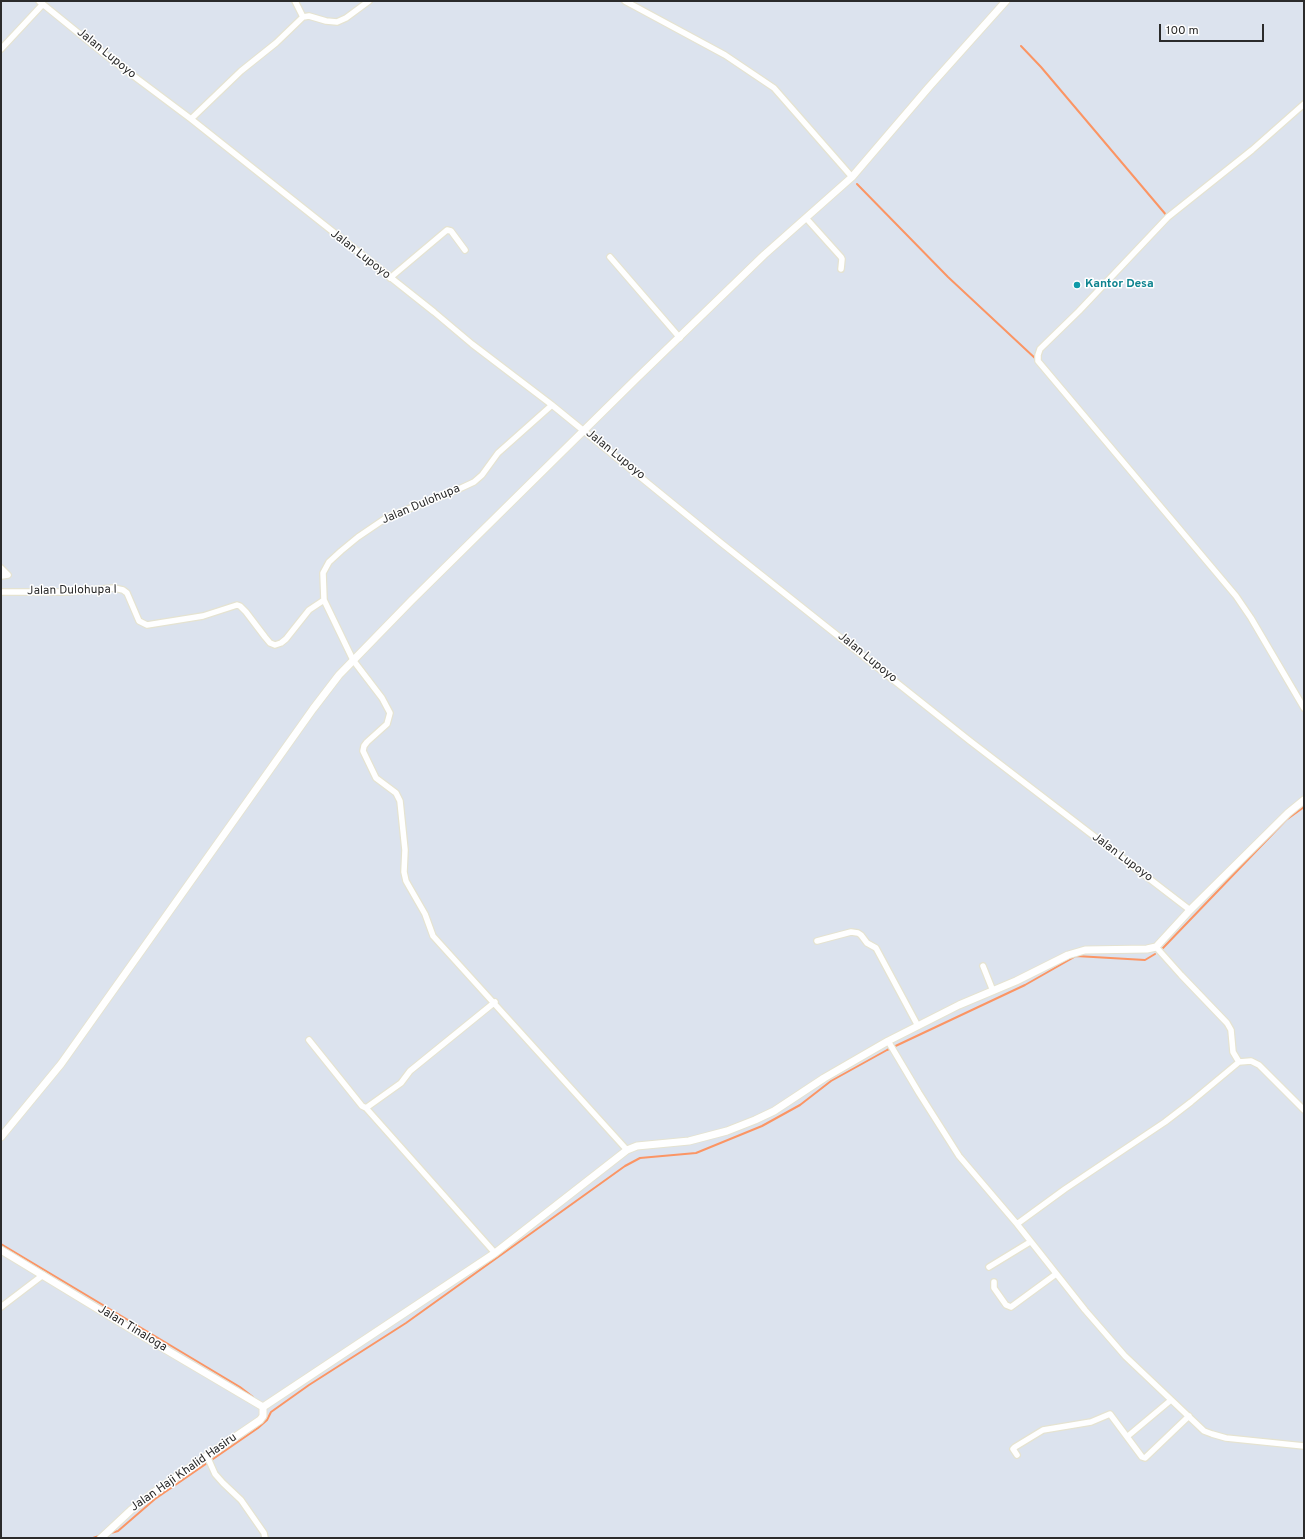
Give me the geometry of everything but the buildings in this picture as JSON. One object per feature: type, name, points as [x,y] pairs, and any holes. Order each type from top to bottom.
[{"type":"street","points":[[295,1],[303,17]]},
{"type":"street","points":[[191,120],[241,71],[276,44],[303,17],[310,16],[326,22],[337,22],[346,18],[368,1]]},
{"type":"street","points":[[625,1],[724,55],[774,88],[852,177]]},
{"type":"street","points":[[1,1137],[61,1064],[313,709],[339,675],[581,433],[764,255],[852,177],[1006,1]]},
{"type":"street","points":[[1,49],[41,2]]},
{"type":"street","name":"Jalan Lupoyo","points":[[41,2],[135,78],[191,120],[552,405],[581,433],[970,741],[1189,911]]},
{"type":"street","points":[[1304,104],[1252,150],[1168,217],[1079,311],[1040,349],[1038,361],[1236,596],[1251,618],[1304,708]]},
{"type":"street","points":[[806,218],[841,256],[842,259],[840,269]]},
{"type":"street","points":[[390,278],[447,230],[451,231],[465,250]]},
{"type":"street","points":[[610,257],[680,338]]},
{"type":"street","name":"Jalan Dulohupa","points":[[495,1002],[434,936],[419,902],[406,881],[404,872],[405,850],[400,801],[396,793],[376,778],[363,751],[367,742],[387,724],[390,713],[382,698],[353,660],[324,600],[323,574],[329,562],[341,551],[358,537],[386,518],[474,482],[482,475],[498,453],[552,405]]},
{"type":"street","points":[[1,568],[8,575],[1,576]]},
{"type":"street","name":"Jalan Dulohupa I","points":[[1,592],[64,592],[114,588],[123,590],[128,593],[139,621],[147,625],[202,616],[240,606],[270,643],[275,645],[286,639],[309,610],[324,600]]},
{"type":"street","points":[[366,1108],[401,1083],[410,1071],[495,1002],[627,1150],[637,1146],[689,1141],[727,1131],[774,1111],[831,1074],[891,1045],[917,1022],[959,1005],[992,988],[1075,953],[1098,949],[1156,947],[1189,911],[1288,813],[1304,800]]},
{"type":"street","points":[[817,941],[851,932],[861,935],[868,943],[876,948],[917,1022]]},
{"type":"street","points":[[1156,947],[1180,975],[1227,1024],[1230,1030],[1233,1052],[1239,1062]]},
{"type":"street","points":[[982,966],[992,988]]},
{"type":"street","points":[[310,1040],[362,1106],[366,1108],[496,1253]]},
{"type":"street","points":[[891,1045],[959,1156],[1017,1224],[1056,1274],[1125,1356],[1190,1416],[1204,1431],[1226,1438],[1304,1446]]},
{"type":"street","points":[[1017,1224],[1065,1189],[1170,1118],[1204,1092],[1239,1062],[1250,1060],[1259,1065],[1304,1110]]},
{"type":"street","name":"Jalan Haji Khalid Hasiru","points":[[101,1538],[144,1500],[208,1460],[260,1420],[263,1410],[272,1402],[496,1253],[627,1150]]},
{"type":"street","points":[[990,1267],[1030,1242]]},
{"type":"street","name":"Jalan Tinaloga","points":[[1,1250],[263,1410]]},
{"type":"street","points":[[994,1282],[994,1288],[1006,1305],[1011,1307],[1056,1274]]},
{"type":"street","points":[[1,1307],[43,1275]]},
{"type":"street","points":[[1128,1436],[1171,1400]]},
{"type":"street","points":[[1017,1455],[1013,1448],[1043,1430],[1091,1422],[1110,1414],[1128,1436],[1142,1457],[1145,1458],[1190,1416]]},
{"type":"street","points":[[208,1460],[219,1479],[241,1500],[264,1533],[265,1538]]},
{"type":"waterway","points":[[1021,46],[1041,67],[1167,216]]},
{"type":"waterway","points":[[857,184],[948,277],[1037,360]]},
{"type":"waterway","points":[[1163,948],[1286,820],[1304,807]]},
{"type":"waterway","points":[[111,1533],[118,1531],[155,1499],[258,1428],[267,1420],[271,1412],[309,1385],[406,1323],[625,1166],[640,1158],[696,1153],[762,1126],[800,1105],[831,1081],[887,1050],[1025,985],[1076,956],[1145,960],[1155,954]]},
{"type":"waterway","points":[[1,1244],[240,1387],[253,1397]]},
{"type":"waterway","points":[[93,1538],[99,1536]]},
{"type":"place","name":"Kantor Desa","points":[[1077,285]]}]
